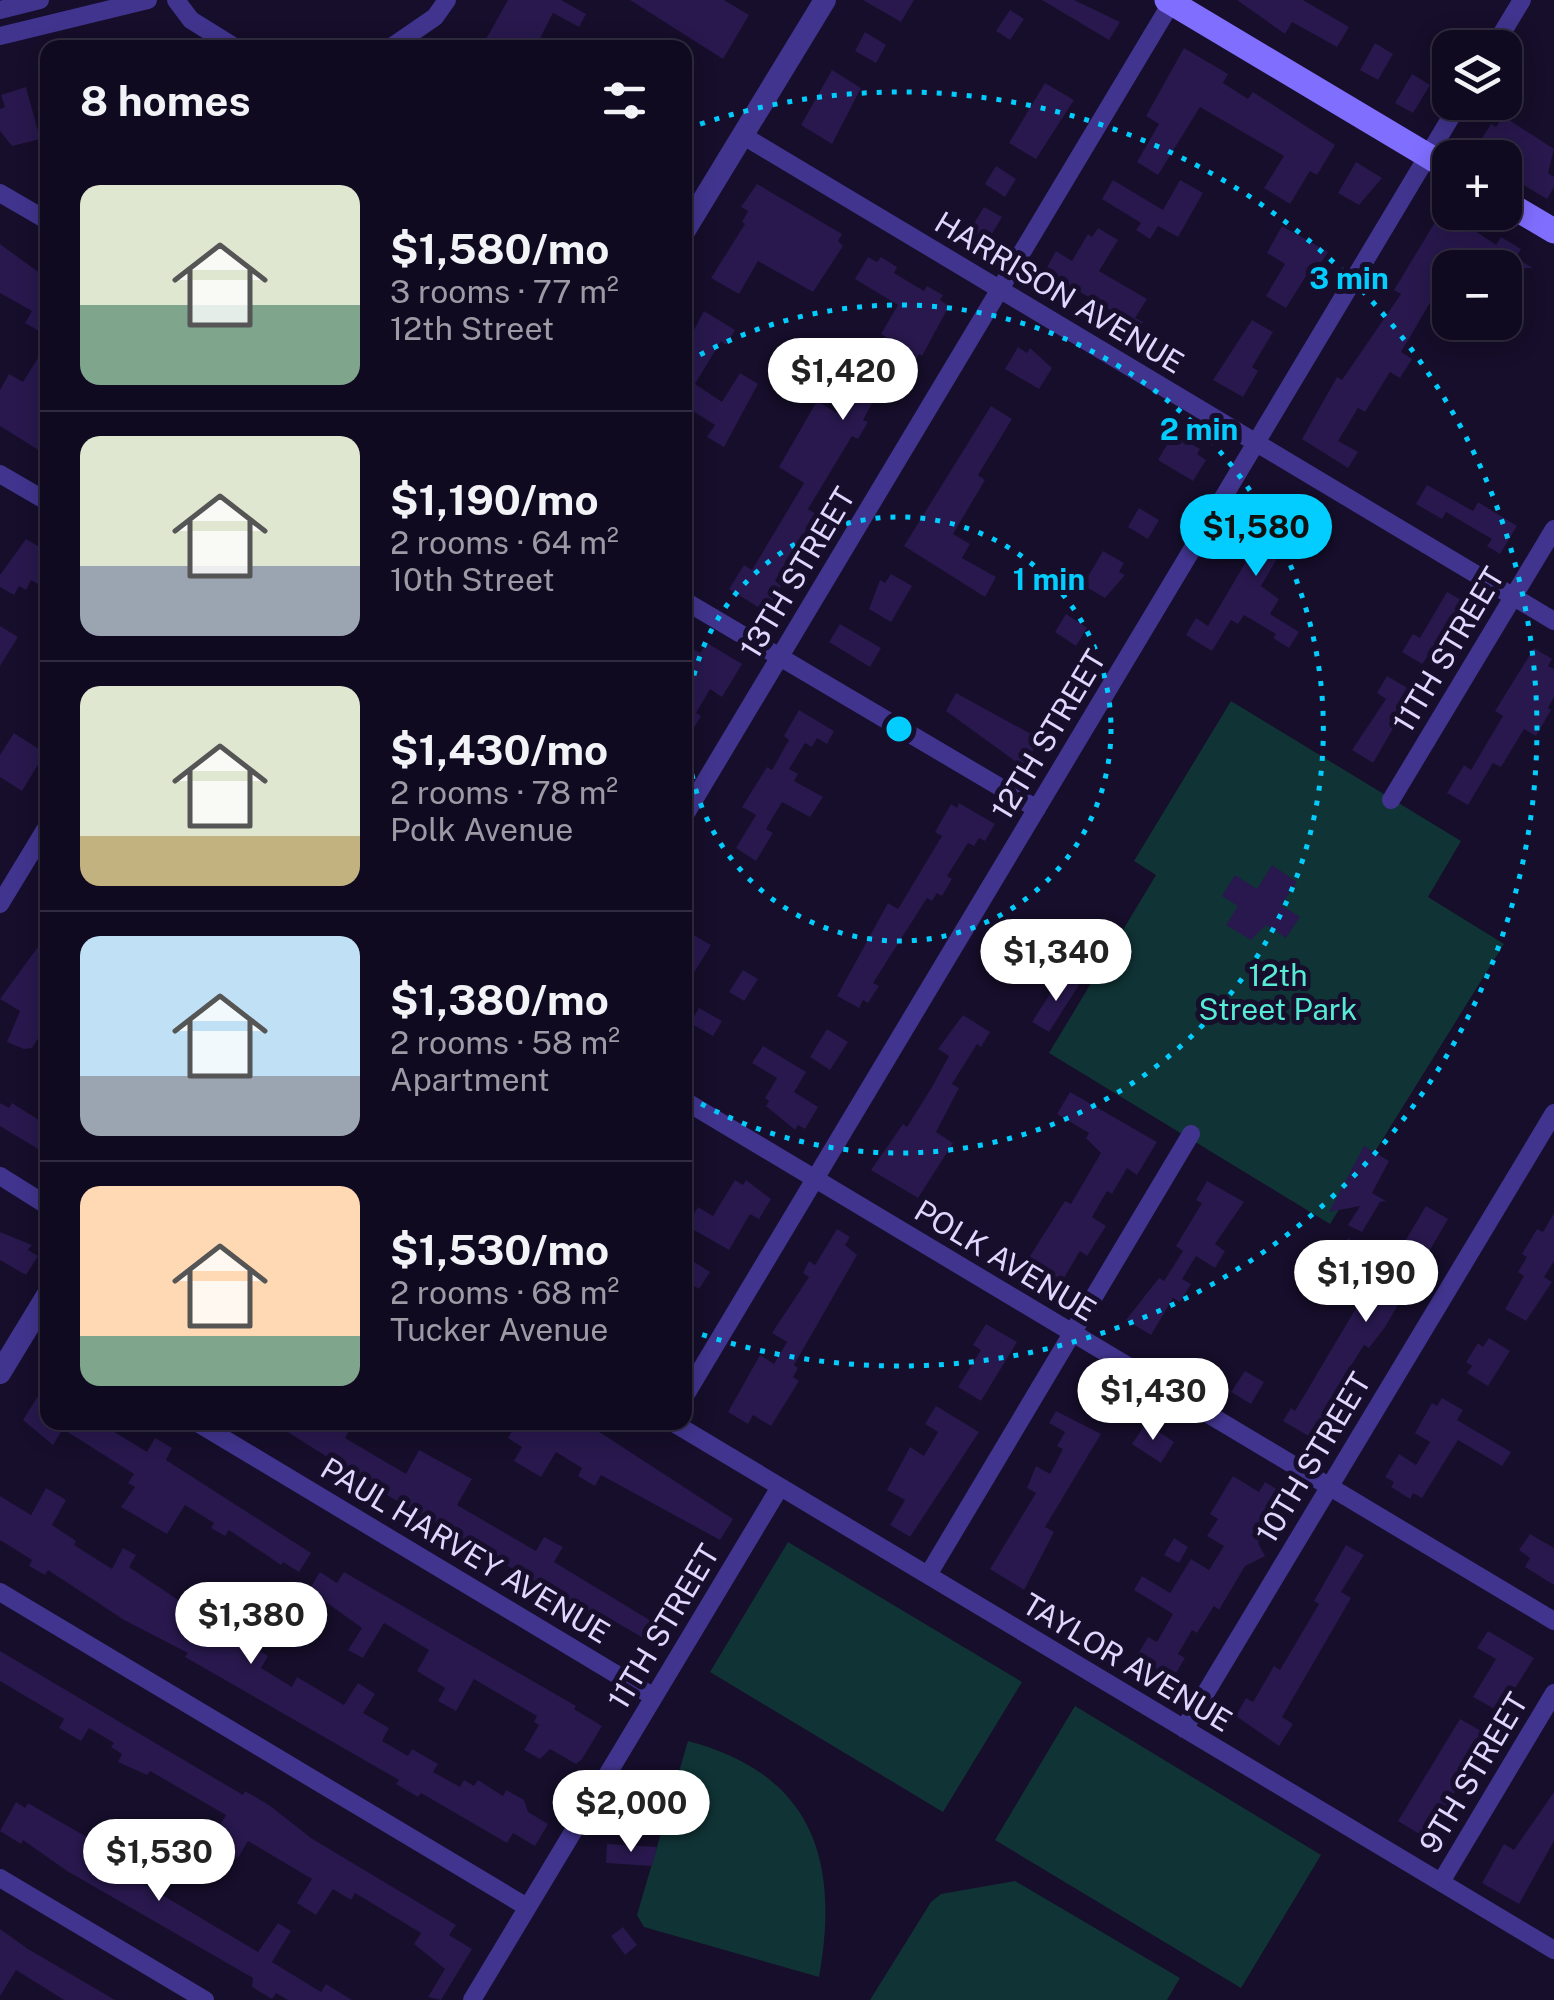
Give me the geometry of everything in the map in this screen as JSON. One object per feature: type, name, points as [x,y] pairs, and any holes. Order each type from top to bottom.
[{"type":"main road","points":[[1171,1],[1432,158]]},
{"type":"main road","points":[[1522,212],[1554,231]]},
{"type":"street","points":[[0,10],[40,0]]},
{"type":"street","points":[[0,36],[148,0]]},
{"type":"street","points":[[176,0],[191,20],[223,40]]},
{"type":"street","points":[[402,40],[436,18],[448,0]]},
{"type":"street","points":[[692,218],[825,0]]},
{"type":"street","points":[[1504,30],[1522,0]]},
{"type":"street","name":"13TH STREET","points":[[692,803],[1171,1]]},
{"type":"street","name":"HARRISON AVENUE","points":[[742,135],[1554,621]]},
{"type":"street","name":"12TH STREET","points":[[692,1384],[1256,443],[1432,173]]},
{"type":"street","points":[[0,193],[40,216]]},
{"type":"street","points":[[1,477],[40,498]]},
{"type":"street","name":"11TH STREET","points":[[1391,800],[1554,529]]},
{"type":"street","points":[[692,605],[1036,810]]},
{"type":"street","points":[[0,904],[40,838]]},
{"type":"street","name":"POLK AVENUE","points":[[692,1105],[1554,1621]]},
{"type":"street","name":"10TH STREET","points":[[1184,1729],[1553,1117]]},
{"type":"street","points":[[928,1574],[1190,1134]]},
{"type":"street","points":[[0,1176],[40,1201]]},
{"type":"street","points":[[0,1373],[39,1328]]},
{"type":"street","name":"PAUL HARVEY AVENUE","points":[[209,1430],[654,1697]]},
{"type":"street","name":"TAYLOR AVENUE","points":[[685,1430],[1554,1950]]},
{"type":"street","name":"11TH STREET","points":[[472,2000],[780,1488]]},
{"type":"street","points":[[0,1592],[527,1907]]},
{"type":"street","name":"9TH STREET","points":[[1441,1882],[1554,1693]]},
{"type":"street","points":[[0,1878],[205,2000]]},
{"type":"green space","name":"12th Street Park","points":[[1231,701],[1461,841],[1428,897],[1504,944],[1330,1224],[1049,1053],[1156,875],[1134,861]]},
{"type":"green space","points":[[788,1542],[1022,1682],[943,1812],[710,1672]]},
{"type":"green space","points":[[1075,1706],[1321,1855],[1241,1988],[995,1840]]},
{"type":"green space","points":[[688,1741],[730,1756],[764,1775],[790,1799],[808,1828],[820,1860],[825,1895],[819,1977],[644,1927],[637,1915]]},
{"type":"green space","points":[[1015,1881],[1180,1978],[1167,2000],[870,2000],[931,1902],[941,1894]]},
{"type":"building","points":[[508,0],[561,0],[586,14],[579,27],[553,13],[539,40],[486,40]]},
{"type":"building","points":[[630,0],[724,0],[749,15],[723,59]]},
{"type":"building","points":[[863,0],[914,0],[901,22]]},
{"type":"building","points":[[1042,0],[1074,0],[1120,22],[1109,40]]},
{"type":"building","points":[[1237,0],[1303,0],[1349,27],[1337,47],[1292,22],[1285,34]]},
{"type":"building","points":[[1010,10],[1024,19],[1010,40],[996,31]]},
{"type":"building","points":[[865,32],[886,45],[876,63],[855,51]]},
{"type":"building","points":[[1375,43],[1393,54],[1378,80],[1360,70]]},
{"type":"building","points":[[1184,48],[1228,74],[1223,83],[1248,99],[1253,92],[1335,145],[1317,175],[1310,171],[1290,204],[1264,188],[1284,156],[1200,107],[1158,175],[1137,162],[1159,124],[1146,116]]},
{"type":"building","points":[[832,70],[861,88],[832,144],[801,125]]},
{"type":"building","points":[[1412,74],[1430,85],[1413,113],[1395,103]]},
{"type":"building","points":[[1045,83],[1074,100],[1036,159],[1009,143]]},
{"type":"building","points":[[26,87],[40,139],[12,146],[0,131],[0,109],[5,107],[1,95]]},
{"type":"building","points":[[1500,120],[1509,120],[1554,149],[1548,173],[1554,177],[1554,187],[1547,199],[1522,184],[1522,140],[1481,140],[1491,124],[1496,127]]},
{"type":"building","points":[[1356,162],[1382,178],[1359,205],[1338,193]]},
{"type":"building","points":[[996,166],[1016,179],[1005,197],[985,184]]},
{"type":"building","points":[[1113,180],[1163,210],[1180,180],[1203,193],[1178,237],[1158,226],[1150,239],[1136,230],[1141,223],[1102,199]]},
{"type":"building","points":[[757,184],[842,234],[838,241],[843,246],[813,292],[758,261],[739,294],[711,278],[745,224],[742,222],[748,211],[741,207]]},
{"type":"building","points":[[984,207],[1002,217],[983,249],[965,238]]},
{"type":"building","points":[[1282,226],[1328,252],[1319,266],[1314,263],[1286,308],[1266,296],[1285,264],[1267,253]]},
{"type":"building","points":[[1432,227],[1474,230],[1496,245],[1501,237],[1521,249],[1432,250],[1432,299],[1401,352],[1412,359],[1400,378],[1390,372],[1365,412],[1358,408],[1338,441],[1358,452],[1348,468],[1302,439],[1337,377],[1342,380],[1401,294],[1394,290]]},
{"type":"building","points":[[1098,228],[1118,240],[1099,271],[1147,299],[1135,318],[1143,322],[1132,341],[1106,326],[1114,312],[1080,292],[1072,300],[1053,288],[1058,279],[1045,271],[1056,251],[1072,261],[1088,234],[1092,237]]},
{"type":"building","points":[[0,244],[40,273],[40,331],[25,323],[32,311],[0,293]]},
{"type":"building","points":[[868,257],[877,262],[881,257],[897,267],[894,273],[924,291],[927,286],[943,295],[940,300],[949,306],[922,356],[919,354],[903,380],[898,377],[887,395],[879,390],[858,439],[852,436],[808,509],[816,514],[804,534],[810,537],[799,556],[793,552],[775,581],[781,586],[766,612],[729,589],[744,565],[752,570],[804,483],[779,467],[817,401],[837,413],[846,397],[854,402],[892,341],[881,334],[898,305],[855,279]]},
{"type":"building","points":[[704,311],[735,330],[726,345],[721,341],[695,384],[722,402],[740,373],[758,384],[724,447],[707,437],[715,425],[692,410],[692,334]]},
{"type":"building","points":[[1252,320],[1273,332],[1252,367],[1258,371],[1243,397],[1213,380]]},
{"type":"building","points":[[1018,347],[1027,353],[1030,348],[1052,368],[1039,389],[1005,369]]},
{"type":"building","points":[[40,355],[40,451],[0,426],[0,390],[9,374],[23,382]]},
{"type":"building","points":[[991,406],[1012,419],[978,475],[985,480],[953,534],[970,544],[962,558],[996,577],[985,597],[904,546]]},
{"type":"building","points":[[1171,438],[1180,444],[1183,439],[1200,449],[1197,454],[1206,460],[1193,481],[1158,460]]},
{"type":"building","points":[[1427,485],[1473,511],[1478,502],[1517,526],[1500,554],[1487,546],[1492,539],[1446,512],[1442,519],[1416,504]]},
{"type":"building","points":[[1266,496],[1308,520],[1295,541],[1289,538],[1261,586],[1279,599],[1270,614],[1299,632],[1289,648],[1273,638],[1276,634],[1244,615],[1238,624],[1231,620],[1212,651],[1186,635],[1196,618],[1208,626],[1247,560],[1242,556],[1262,522],[1253,516]]},
{"type":"building","points":[[1139,508],[1159,520],[1148,539],[1128,527]]},
{"type":"building","points":[[26,539],[40,547],[40,585],[31,580],[26,590],[19,586],[14,595],[0,587],[0,575]]},
{"type":"building","points":[[1103,551],[1124,563],[1119,572],[1125,575],[1105,598],[1083,585]]},
{"type":"building","points":[[891,574],[912,586],[891,622],[869,609],[880,580],[885,583]]},
{"type":"building","points":[[1447,592],[1476,608],[1471,617],[1478,620],[1467,641],[1449,630],[1432,659],[1428,656],[1422,664],[1402,652],[1413,634],[1420,638]]},
{"type":"building","points":[[1066,614],[1087,628],[1076,646],[1055,632]]},
{"type":"building","points":[[840,624],[881,648],[870,667],[829,642]]},
{"type":"building","points":[[0,626],[18,637],[0,666]]},
{"type":"building","points":[[707,643],[742,664],[722,697],[710,689],[696,713],[701,716],[692,731],[692,651],[700,653]]},
{"type":"building","points":[[1534,648],[1552,659],[1548,666],[1554,669],[1554,697],[1548,708],[1551,710],[1536,736],[1524,729],[1501,767],[1493,763],[1468,805],[1447,793],[1464,765],[1471,770],[1503,716],[1495,711]]},
{"type":"building","points":[[1387,676],[1414,692],[1373,763],[1352,750],[1386,699],[1377,693]]},
{"type":"building","points":[[956,693],[1040,739],[1023,767],[946,711]]},
{"type":"building","points":[[799,710],[834,731],[827,744],[817,738],[812,747],[805,743],[789,769],[798,774],[794,781],[823,797],[810,817],[782,802],[766,829],[773,833],[756,861],[736,848],[756,815],[742,807],[767,767],[772,770],[789,740],[784,736]]},
{"type":"building","points":[[14,733],[40,750],[40,761],[22,791],[0,777],[0,755]]},
{"type":"building","points":[[959,803],[995,824],[985,841],[979,838],[974,846],[968,843],[947,876],[952,879],[942,896],[937,893],[932,901],[927,898],[873,983],[879,986],[868,1003],[863,1000],[859,1008],[837,996],[888,903],[898,909],[942,836],[935,832],[951,804],[957,808]]},
{"type":"building","points":[[1272,865],[1297,882],[1281,905],[1300,917],[1286,938],[1266,925],[1251,940],[1226,925],[1238,906],[1222,896],[1235,875],[1257,889]]},
{"type":"building","points":[[692,934],[711,945],[692,976]]},
{"type":"building","points":[[40,944],[40,1036],[32,1048],[7,1042],[20,1011],[0,999]]},
{"type":"building","points":[[743,970],[758,979],[744,1001],[729,992]]},
{"type":"building","points":[[1062,975],[1079,985],[1049,1032],[1032,1022]]},
{"type":"building","points":[[699,1008],[722,1021],[713,1036],[692,1024]]},
{"type":"building","points":[[963,1015],[990,1032],[981,1047],[977,1044],[952,1084],[959,1088],[936,1132],[953,1143],[918,1198],[871,1170],[903,1124],[907,1127],[932,1087],[949,1056],[938,1049]]},
{"type":"building","points":[[827,1029],[848,1042],[830,1070],[810,1057]]},
{"type":"building","points":[[763,1046],[806,1072],[794,1092],[818,1107],[805,1129],[798,1125],[795,1130],[766,1106],[769,1101],[765,1098],[777,1078],[752,1063]]},
{"type":"building","points":[[1070,1092],[1157,1142],[1137,1175],[1127,1168],[1112,1194],[1107,1191],[1092,1217],[1106,1226],[1087,1256],[1080,1251],[1058,1288],[1023,1267],[1065,1201],[1071,1204],[1101,1153],[1086,1138],[1089,1133],[1057,1114]]},
{"type":"building","points":[[0,1103],[9,1108],[12,1103],[40,1121],[40,1150],[0,1126]]},
{"type":"building","points":[[1364,1146],[1389,1161],[1372,1193],[1386,1201],[1380,1202],[1362,1232],[1348,1225],[1360,1206],[1329,1212]]},
{"type":"building","points":[[735,1180],[743,1185],[746,1180],[771,1199],[759,1219],[750,1214],[729,1250],[692,1229],[692,1217],[698,1207],[713,1216]]},
{"type":"building","points":[[1207,1181],[1244,1202],[1215,1244],[1225,1251],[1215,1268],[1196,1256],[1182,1279],[1191,1284],[1180,1302],[1173,1298],[1151,1335],[1126,1320],[1159,1278],[1164,1281],[1183,1251],[1176,1246],[1202,1203],[1196,1200]]},
{"type":"building","points":[[1426,1206],[1448,1219],[1385,1327],[1369,1348],[1364,1345],[1344,1377],[1324,1411],[1331,1415],[1315,1440],[1283,1421],[1291,1408],[1295,1411],[1362,1298],[1369,1302]]},
{"type":"building","points":[[1554,1213],[1554,1261],[1544,1277],[1552,1282],[1526,1321],[1505,1309],[1524,1276],[1518,1272],[1527,1257],[1522,1254],[1537,1229],[1543,1232]]},
{"type":"building","points":[[837,1229],[850,1237],[845,1245],[857,1255],[794,1365],[798,1368],[793,1377],[799,1381],[771,1426],[753,1415],[748,1424],[728,1412],[760,1355],[774,1364],[787,1342],[772,1333],[809,1277],[803,1273],[809,1261],[815,1265]]},
{"type":"building","points":[[0,1232],[32,1245],[28,1250],[38,1256],[26,1275],[0,1260]]},
{"type":"building","points":[[1348,1238],[1366,1249],[1358,1262],[1340,1251]]},
{"type":"building","points":[[692,1260],[710,1272],[699,1289],[692,1285]]},
{"type":"building","points":[[986,1324],[1017,1342],[981,1401],[958,1387],[981,1350],[973,1345]]},
{"type":"building","points":[[1489,1338],[1510,1351],[1488,1386],[1467,1373],[1472,1366],[1466,1362],[1478,1343],[1483,1347]]},
{"type":"building","points":[[1245,1371],[1264,1382],[1251,1404],[1231,1392]]},
{"type":"building","points":[[40,1393],[40,1430],[62,1430],[53,1445],[23,1420]]},
{"type":"building","points":[[1442,1398],[1463,1410],[1457,1420],[1511,1452],[1502,1466],[1458,1440],[1422,1498],[1413,1493],[1410,1499],[1391,1487],[1394,1482],[1385,1477],[1399,1454],[1416,1465],[1430,1442],[1415,1433],[1432,1403],[1437,1406]]},
{"type":"building","points":[[936,1406],[979,1432],[910,1537],[890,1525],[905,1500],[887,1490],[910,1447],[924,1456],[938,1432],[925,1424]]},
{"type":"building","points":[[1056,1411],[1101,1434],[1045,1527],[1054,1532],[1024,1590],[990,1569],[1036,1493],[1027,1488],[1036,1466],[1050,1474],[1063,1449],[1057,1446],[1065,1432],[1049,1423]]},
{"type":"building","points":[[1146,1423],[1174,1442],[1161,1463],[1132,1444]]},
{"type":"building","points":[[65,1430],[111,1430],[147,1452],[155,1438],[172,1448],[166,1460],[311,1553],[299,1572],[283,1562],[281,1565],[229,1530],[225,1536],[211,1528],[214,1523],[185,1505],[167,1534],[121,1507],[135,1487],[128,1483],[134,1474]]},
{"type":"building","points":[[285,1430],[350,1430],[345,1438],[406,1474],[419,1450],[472,1479],[457,1505],[536,1551],[544,1537],[563,1547],[554,1562],[666,1630],[657,1646],[595,1610],[592,1615],[403,1505]]},
{"type":"building","points":[[512,1430],[596,1430],[733,1519],[720,1540],[601,1475],[595,1486],[578,1476],[582,1468],[556,1452],[541,1477],[514,1461],[522,1447],[508,1438]]},
{"type":"building","points":[[1233,1476],[1259,1492],[1265,1482],[1286,1495],[1258,1543],[1265,1556],[1245,1566],[1219,1610],[1214,1606],[1197,1633],[1192,1630],[1178,1654],[1185,1658],[1173,1678],[1155,1668],[1151,1674],[1133,1663],[1148,1637],[1157,1642],[1173,1614],[1134,1590],[1142,1576],[1170,1593],[1191,1559],[1209,1570],[1224,1546],[1207,1536],[1218,1519],[1210,1514]]},
{"type":"building","points":[[46,1488],[66,1500],[52,1525],[76,1541],[74,1545],[112,1569],[123,1548],[136,1555],[129,1567],[208,1620],[220,1600],[239,1612],[227,1631],[268,1656],[261,1668],[292,1687],[297,1677],[344,1705],[358,1683],[375,1694],[363,1713],[389,1728],[382,1741],[408,1756],[412,1749],[438,1764],[433,1772],[460,1787],[464,1780],[474,1786],[478,1780],[503,1796],[506,1790],[524,1800],[528,1812],[548,1824],[535,1846],[513,1833],[507,1843],[421,1793],[418,1797],[396,1784],[399,1780],[185,1657],[188,1653],[124,1620],[48,1570],[45,1575],[29,1566],[32,1560],[0,1540],[0,1496],[31,1515]]},
{"type":"building","points":[[1530,1534],[1554,1548],[1554,1585],[1525,1567],[1530,1558],[1519,1550]]},
{"type":"building","points":[[1174,1538],[1188,1547],[1179,1563],[1164,1555]]},
{"type":"building","points":[[1346,1545],[1364,1555],[1341,1592],[1351,1598],[1282,1717],[1293,1724],[1279,1746],[1236,1716],[1246,1698],[1253,1702],[1274,1666],[1280,1670],[1319,1604],[1314,1601]]},
{"type":"building","points":[[320,1572],[337,1583],[344,1572],[576,1706],[574,1709],[602,1726],[582,1759],[576,1764],[550,1749],[540,1759],[524,1750],[539,1725],[534,1722],[537,1716],[474,1679],[456,1711],[438,1701],[445,1688],[417,1671],[429,1650],[384,1623],[363,1658],[348,1650],[362,1628],[309,1590]]},
{"type":"building","points":[[1488,1631],[1534,1658],[1500,1712],[1473,1697],[1496,1659],[1477,1648]]},
{"type":"building","points":[[0,1651],[243,1795],[245,1791],[269,1805],[311,1838],[456,1925],[449,1935],[472,1949],[441,2000],[428,1997],[445,1969],[414,1944],[421,1933],[355,1893],[351,1900],[333,1889],[316,1915],[297,1903],[312,1879],[248,1841],[238,1858],[210,1842],[226,1815],[150,1771],[147,1775],[118,1762],[122,1754],[111,1747],[114,1743],[89,1728],[81,1741],[59,1728],[64,1719],[0,1681]]},
{"type":"building","points":[[1460,1719],[1490,1736],[1426,1838],[1398,1821]]},
{"type":"building","points":[[1554,1792],[1554,1841],[1519,1904],[1482,1883],[1504,1844],[1514,1850]]},
{"type":"building","points":[[16,1802],[25,1808],[28,1803],[90,1839],[84,1848],[119,1869],[126,1858],[148,1871],[142,1883],[258,1952],[278,1923],[291,1931],[272,1962],[321,1992],[326,1984],[352,2000],[288,2000],[276,1993],[272,1999],[252,1987],[253,1978],[67,1871],[23,1840],[21,1844],[0,1831]]},
{"type":"building","points":[[607,1844],[657,1847],[652,1866],[606,1863]]},
{"type":"building","points":[[623,1927],[637,1945],[625,1955],[611,1936]]},
{"type":"building","points":[[0,1929],[115,2000],[64,2000],[16,1970],[0,1996]]}]
